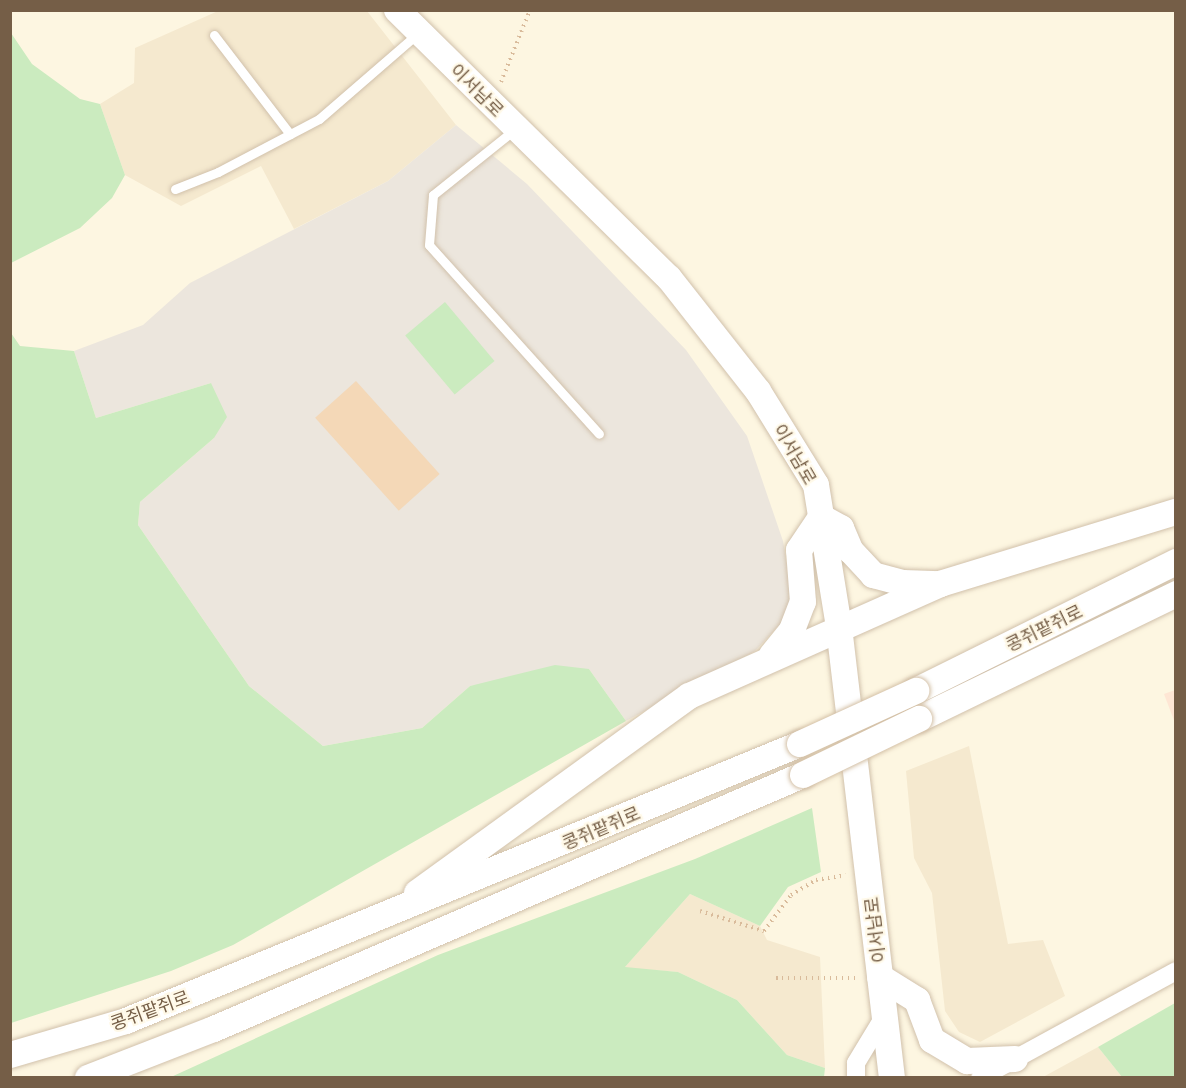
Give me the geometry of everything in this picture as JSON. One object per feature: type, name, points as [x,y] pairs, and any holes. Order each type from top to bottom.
[{"type":"main road","name":"이서남로","points":[[397,10],[669,278],[751,381],[816,485],[839,627],[892,1077]]},
{"type":"main road","points":[[380,920],[689,696],[839,627],[940,584],[1176,512]]},
{"type":"main road","points":[[767,660],[792,630],[803,602],[799,550],[821,517],[841,528],[851,551],[873,575],[903,583],[940,584]]},
{"type":"main road","name":"콩쥐팥쥐로","points":[[10,1055],[126,1021],[380,920],[800,744],[916,691],[1176,562]]},
{"type":"main road","name":"콩쥐팥쥐로","points":[[88,1077],[214,1029],[393,949],[803,776],[1176,594]]},
{"type":"main road","points":[[880,977],[916,1000],[932,1040],[967,1061],[1015,1059]]},
{"type":"street","points":[[980,1077],[1176,970]]},
{"type":"street","points":[[856,1077],[856,1063],[885,1015]]},
{"type":"lane","points":[[175,189],[218,172],[319,119],[419,33]]},
{"type":"lane","points":[[214,35],[290,134]]},
{"type":"lane","points":[[516,128],[433,195],[429,245],[599,434]]},
{"type":"path","points":[[493,105],[514,42],[530,10]]},
{"type":"path","points":[[700,911],[764,931],[791,895],[816,880],[868,872]]},
{"type":"path","points":[[776,978],[880,977]]},
{"type":"shaded area","points":[[218,11],[367,11],[456,125],[388,181],[294,229],[261,166],[181,206],[125,175],[100,104],[134,83],[135,48]]},
{"type":"shaded area","points":[[456,125],[527,184],[686,350],[747,436],[783,541],[792,596],[781,623],[755,651],[626,721],[589,669],[470,686],[422,728],[323,746],[249,686],[138,525],[140,502],[214,438],[211,383],[96,418],[74,351],[143,325],[190,283],[388,181]]},
{"type":"shaded area","points":[[1176,690],[1175,723],[1164,694]]},
{"type":"shaded area","points":[[969,746],[1008,944],[1043,940],[1065,996],[980,1042],[959,1032],[945,1011],[932,893],[914,858],[906,771]]},
{"type":"shaded area","points":[[690,894],[760,926],[767,940],[820,957],[825,1068],[787,1055],[737,1000],[678,972],[624,968]]},
{"type":"shaded area","points":[[1098,1047],[1122,1077],[1043,1077]]},
{"type":"green space","points":[[11,33],[32,64],[80,99],[100,104],[125,175],[112,198],[80,228],[11,263]]},
{"type":"green space","points":[[445,302],[494,361],[455,394],[405,335]]},
{"type":"green space","points":[[11,333],[20,346],[74,351],[96,418],[211,383],[227,417],[214,438],[140,502],[138,525],[249,686],[323,746],[422,728],[470,686],[555,665],[589,669],[626,721],[233,945],[171,971],[11,1023]]},
{"type":"green space","points":[[812,808],[821,872],[788,887],[760,926],[690,894],[625,967],[678,972],[737,1000],[787,1055],[825,1068],[824,1077],[171,1077],[438,955],[695,859]]},
{"type":"green space","points":[[1175,1003],[1175,1077],[1122,1077],[1098,1047]]},
{"type":"building","points":[[356,381],[440,474],[399,511],[315,418]]}]
